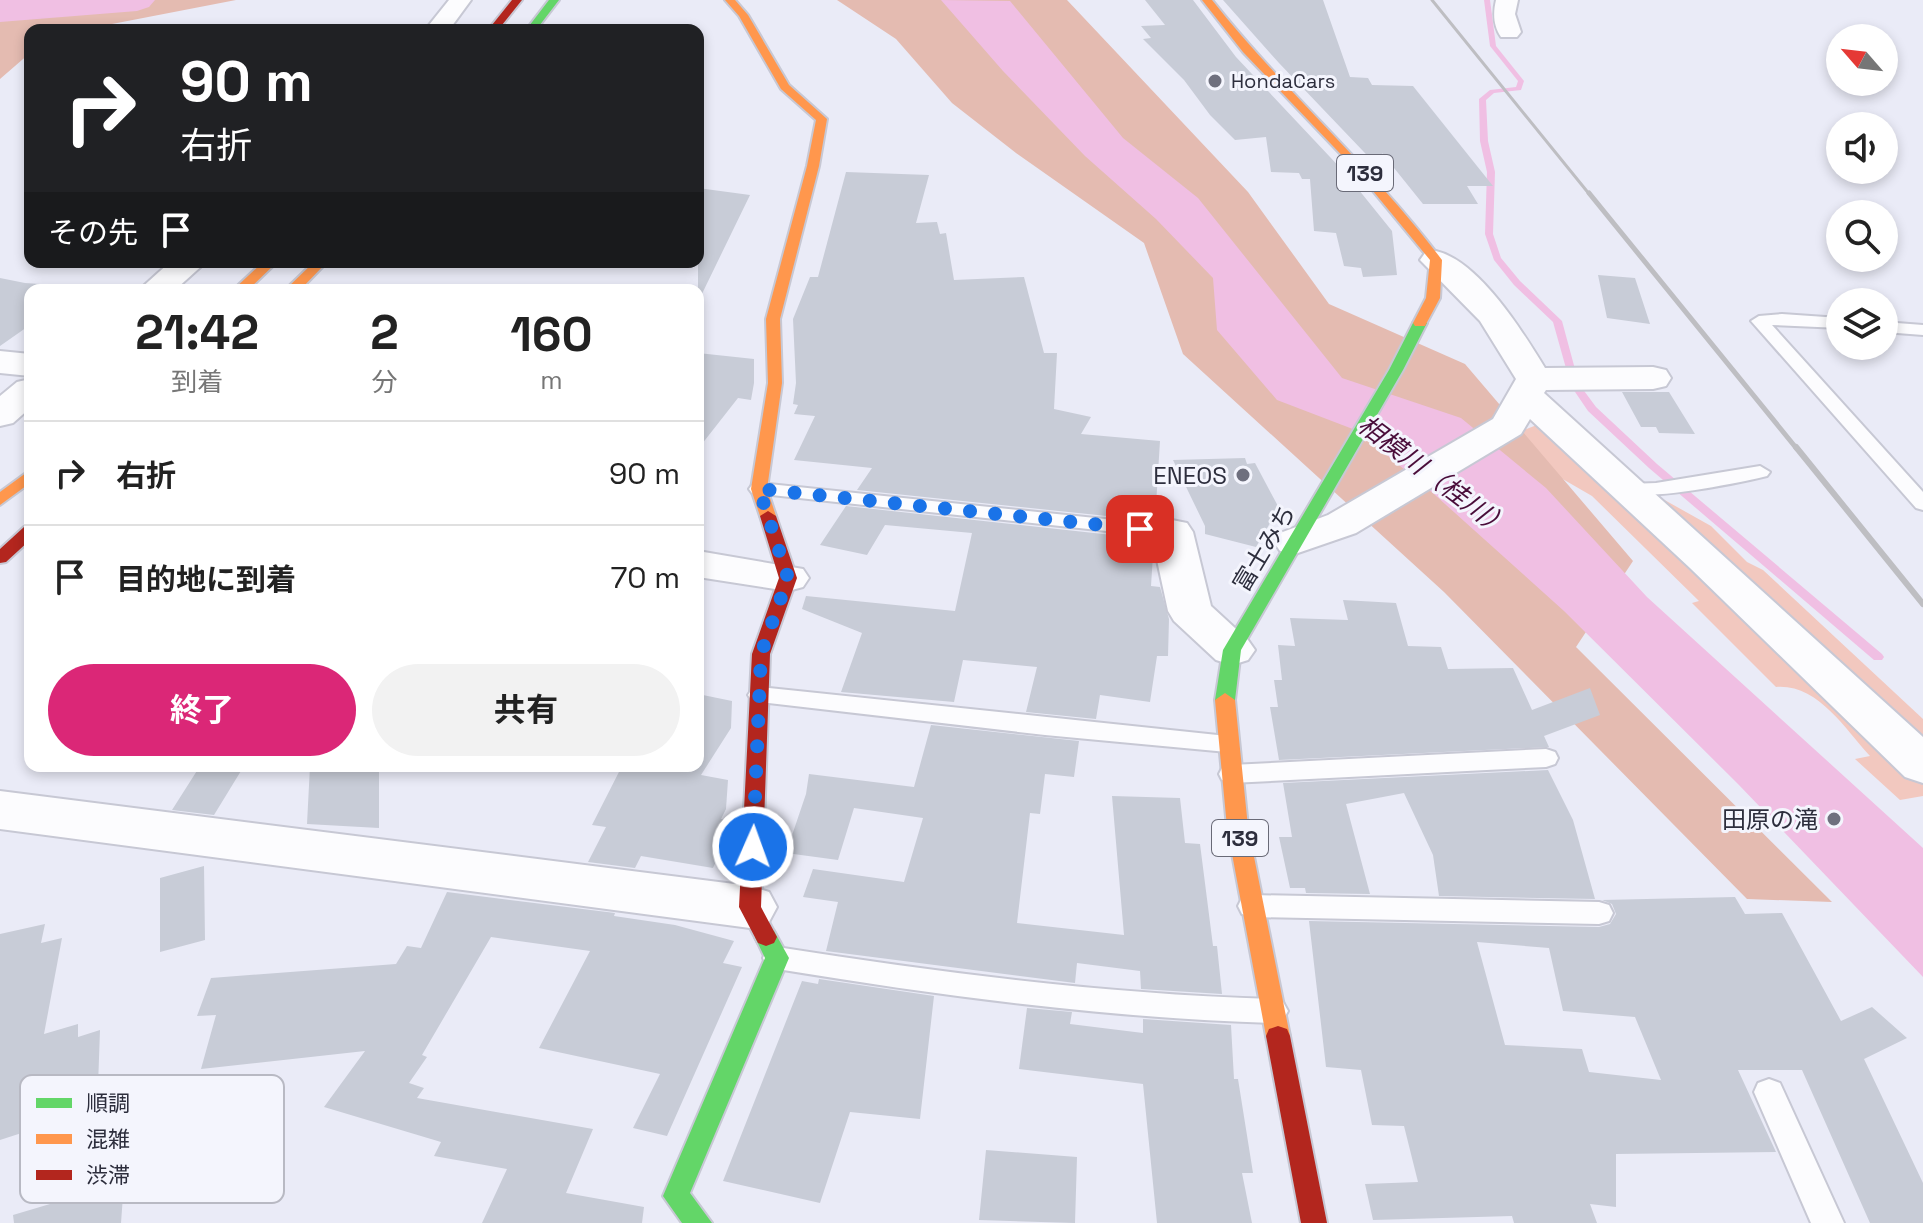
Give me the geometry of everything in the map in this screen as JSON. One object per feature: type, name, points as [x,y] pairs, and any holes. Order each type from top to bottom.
[{"type":"main road","points":[[498,24],[517,0]]},
{"type":"main road","points":[[536,24],[554,0]]},
{"type":"main road","points":[[699,1223],[676,1196],[777,958],[750,907],[761,654],[788,578],[759,489],[775,383],[773,319],[813,166],[822,119],[785,87],[743,15],[730,0]]},
{"type":"main road","name":"139","points":[[1207,0],[1246,50],[1358,166],[1436,260]]},
{"type":"main road","name":"富士みち","points":[[1314,1223],[1251,906],[1227,744],[1225,700],[1232,650],[1396,370],[1433,298],[1436,260]]},
{"type":"main road","points":[[247,284],[264,268]]},
{"type":"main road","points":[[298,284],[315,268]]},
{"type":"main road","points":[[0,500],[24,480]]},
{"type":"main road","points":[[0,558],[24,536]]},
{"type":"street","points":[[442,24],[460,0]]},
{"type":"street","points":[[1507,0],[1504,14],[1509,32]]},
{"type":"street","points":[[1436,260],[1469,285],[1497,318],[1541,392],[1923,765]]},
{"type":"street","points":[[162,284],[182,268]]},
{"type":"street","points":[[0,362],[24,364]]},
{"type":"street","points":[[1295,542],[1342,524],[1377,504],[1541,392],[1653,378]]},
{"type":"street","points":[[0,415],[24,395]]},
{"type":"street","points":[[1172,532],[1190,611],[1232,650]]},
{"type":"street","points":[[704,565],[788,578]]},
{"type":"street","points":[[0,810],[750,907]]},
{"type":"lane","points":[[1826,322],[1759,321],[1923,504]]},
{"type":"lane","points":[[1898,328],[1923,330]]},
{"type":"lane","points":[[1642,490],[1760,472]]},
{"type":"lane","points":[[759,489],[1172,532]]},
{"type":"lane","points":[[760,695],[1227,744]]},
{"type":"lane","points":[[1231,774],[1546,758]]},
{"type":"lane","points":[[1251,906],[1599,913]]},
{"type":"lane","points":[[777,958],[939,985],[1209,1010],[1274,1011]]},
{"type":"lane","points":[[1769,1092],[1828,1223]]},
{"type":"shaded area","points":[[0,0],[236,0],[112,24],[24,24],[24,58],[0,79]]},
{"type":"shaded area","points":[[837,0],[1067,0],[1248,192],[1329,304],[1465,364],[1633,561],[1576,647],[1832,902],[1747,899],[1444,592],[1183,354],[1144,243],[1016,153],[952,103],[896,39]]},
{"type":"shaded area","points":[[1565,414],[1661,498],[1711,526],[1747,562],[1763,570],[1923,719],[1923,796],[1900,800],[1855,759],[1870,756],[1829,710],[1805,693],[1776,687],[1692,603],[1699,601],[1592,496],[1554,474],[1509,436]]},
{"type":"water","name":"相模川（桂川）","points":[[941,0],[1010,1],[1123,138],[1198,198],[1342,378],[1461,418],[1546,488],[1647,597],[1923,848],[1923,977],[1738,784],[1564,611],[1435,495],[1358,431],[1277,400],[1217,330],[1213,278],[1156,219],[1085,156],[1003,71]]},
{"type":"building","points":[[1145,0],[1193,0],[1236,57],[1346,174],[1392,231],[1397,275],[1363,277],[1361,268],[1344,266],[1336,233],[1314,231],[1310,179],[1302,179],[1299,173],[1271,172],[1266,137],[1235,140],[1210,115],[1184,80],[1143,39],[1151,38],[1141,26],[1165,25]]},
{"type":"building","points":[[1223,0],[1323,0],[1350,77],[1368,78],[1372,85],[1413,86],[1493,186],[1467,186],[1478,204],[1423,204],[1382,153],[1384,173]]},
{"type":"building","points":[[846,172],[929,175],[916,223],[937,222],[940,234],[946,233],[954,280],[1024,277],[1044,353],[1057,353],[1054,409],[1091,417],[1081,434],[1160,441],[1155,521],[857,490],[872,468],[794,460],[815,416],[794,414],[798,405],[793,404],[796,383],[793,319],[810,277],[818,277]]},
{"type":"building","points":[[704,189],[750,195],[704,290],[704,284],[698,284],[698,268],[704,268]]},
{"type":"building","points":[[1598,275],[1635,278],[1650,324],[1607,318]]},
{"type":"building","points":[[0,278],[40,284],[24,284],[24,329],[0,346]]},
{"type":"building","points":[[704,354],[754,359],[751,400],[738,398],[704,441]]},
{"type":"building","points":[[1622,392],[1669,392],[1695,434],[1659,433],[1656,427],[1641,427]]},
{"type":"building","points":[[1245,458],[1247,464],[1255,463],[1279,508],[1256,547],[1205,534],[1205,526],[1173,460]]},
{"type":"building","points":[[846,506],[1149,539],[1153,555],[1151,586],[1160,587],[1169,619],[1168,656],[1157,656],[1150,702],[1100,695],[1096,719],[1026,712],[1037,667],[963,660],[954,702],[841,692],[862,633],[802,609],[806,596],[955,611],[972,533],[885,525],[867,555],[820,545]]},
{"type":"building","points":[[1343,600],[1396,603],[1408,646],[1441,647],[1448,669],[1513,668],[1532,710],[1590,688],[1600,715],[1544,736],[1549,747],[1279,760],[1270,707],[1278,707],[1274,680],[1282,680],[1278,645],[1295,646],[1290,618],[1348,620]]},
{"type":"building","points":[[704,695],[732,701],[731,728],[704,770]]},
{"type":"building","points":[[931,725],[1079,741],[1074,777],[1045,774],[1040,814],[1030,813],[1017,923],[1124,935],[1112,796],[1180,798],[1185,843],[1200,844],[1222,994],[1141,989],[1140,971],[1077,963],[1075,983],[826,951],[838,902],[803,897],[813,869],[904,882],[923,818],[854,808],[838,860],[786,853],[806,794],[809,774],[914,787]]},
{"type":"building","points":[[1548,770],[1573,820],[1595,899],[1439,896],[1433,855],[1404,793],[1346,804],[1370,894],[1306,893],[1305,888],[1290,888],[1279,837],[1292,837],[1283,783]]},
{"type":"building","points":[[196,772],[240,772],[214,815],[172,810]]},
{"type":"building","points":[[310,772],[379,772],[379,828],[307,824]]},
{"type":"building","points":[[619,772],[703,772],[701,775],[728,780],[726,809],[721,819],[725,820],[724,844],[713,868],[641,856],[635,868],[588,862],[606,827],[592,825]]},
{"type":"building","points":[[204,866],[205,940],[160,952],[160,878]]},
{"type":"building","points":[[447,892],[615,913],[614,916],[675,925],[734,941],[723,963],[742,967],[667,1136],[633,1128],[660,1074],[539,1048],[590,951],[491,937],[422,1055],[427,1057],[409,1083],[424,1088],[417,1098],[593,1129],[566,1193],[644,1207],[642,1223],[482,1223],[507,1169],[434,1156],[441,1142],[324,1107],[365,1051],[201,1069],[216,1015],[197,1016],[211,978],[396,964],[407,946],[421,948]]},
{"type":"building","points":[[1735,897],[1745,914],[1782,913],[1841,1021],[1872,1007],[1907,1038],[1864,1059],[1923,1183],[1923,1223],[1870,1223],[1802,1070],[1738,1070],[1776,1152],[1616,1154],[1616,1207],[1590,1204],[1597,1223],[1514,1223],[1512,1216],[1373,1220],[1365,1184],[1418,1182],[1404,1126],[1372,1125],[1361,1070],[1326,1067],[1309,921],[1599,927],[1610,924],[1616,914],[1612,904],[1602,900]],"holes":[[[1477,942],[1549,948],[1563,1011],[1635,1017],[1661,1080],[1589,1072],[1582,1049],[1505,1045]]]},
{"type":"building","points":[[45,924],[41,943],[62,938],[44,1034],[78,1024],[78,1037],[100,1030],[98,1075],[20,1075],[20,1134],[0,1140],[0,934]]},
{"type":"building","points":[[819,979],[934,996],[920,1119],[850,1112],[820,1203],[723,1181],[802,981],[818,984]]},
{"type":"building","points":[[1027,1008],[1072,1012],[1070,1024],[1143,1033],[1143,1019],[1231,1025],[1234,1079],[1238,1079],[1253,1173],[1242,1173],[1252,1223],[1157,1223],[1143,1084],[1019,1069]]},
{"type":"building","points":[[986,1150],[1077,1157],[1075,1223],[979,1220]]},
{"type":"building","points":[[53,1203],[122,1203],[121,1223],[14,1223],[13,1215]]},
{"type":"waterway","points":[[0,11],[137,0]]},
{"type":"waterway","points":[[1487,0],[1493,46],[1521,81],[1519,89],[1492,91],[1482,99],[1484,141],[1491,172],[1489,234],[1497,258],[1517,283],[1557,321],[1574,384],[1592,409],[1653,466],[1878,657]]},
{"type":"railway","points":[[1432,0],[1590,195]]},
{"type":"railway","points":[[1589,193],[1797,449]]},
{"type":"railway","points":[[1796,447],[1923,604]]},
{"type":"traffic: fast","points":[[536,24],[554,0]]},
{"type":"traffic: fast","points":[[1225,700],[1232,650],[1396,370],[1420,323]]},
{"type":"traffic: fast","points":[[699,1223],[676,1196],[777,958],[766,937]]},
{"type":"traffic: slow","points":[[730,0],[743,15],[785,87],[822,119],[813,166],[773,319],[775,383],[759,489],[768,516]]},
{"type":"traffic: slow","points":[[1207,0],[1246,50],[1358,166],[1436,260],[1433,298],[1420,323]]},
{"type":"traffic: slow","points":[[247,284],[264,268]]},
{"type":"traffic: slow","points":[[298,284],[315,268]]},
{"type":"traffic: slow","points":[[0,500],[24,480]]},
{"type":"traffic: slow","points":[[1225,700],[1238,827],[1278,1036]]},
{"type":"traffic: jam","points":[[498,24],[517,0]]},
{"type":"traffic: jam","points":[[766,937],[750,907],[761,654],[788,578],[768,516]]},
{"type":"traffic: jam","points":[[0,558],[24,536]]},
{"type":"traffic: jam","points":[[1278,1036],[1314,1223]]},
{"type":"place","name":"HondaCars","points":[[1215,81]]},
{"type":"place","name":"ENEOS","points":[[1243,475]]},
{"type":"place","name":"田原の滝","points":[[1834,819]]},
{"type":"route","points":[[753,847],[761,654],[788,578],[759,489],[1140,529]]}]
